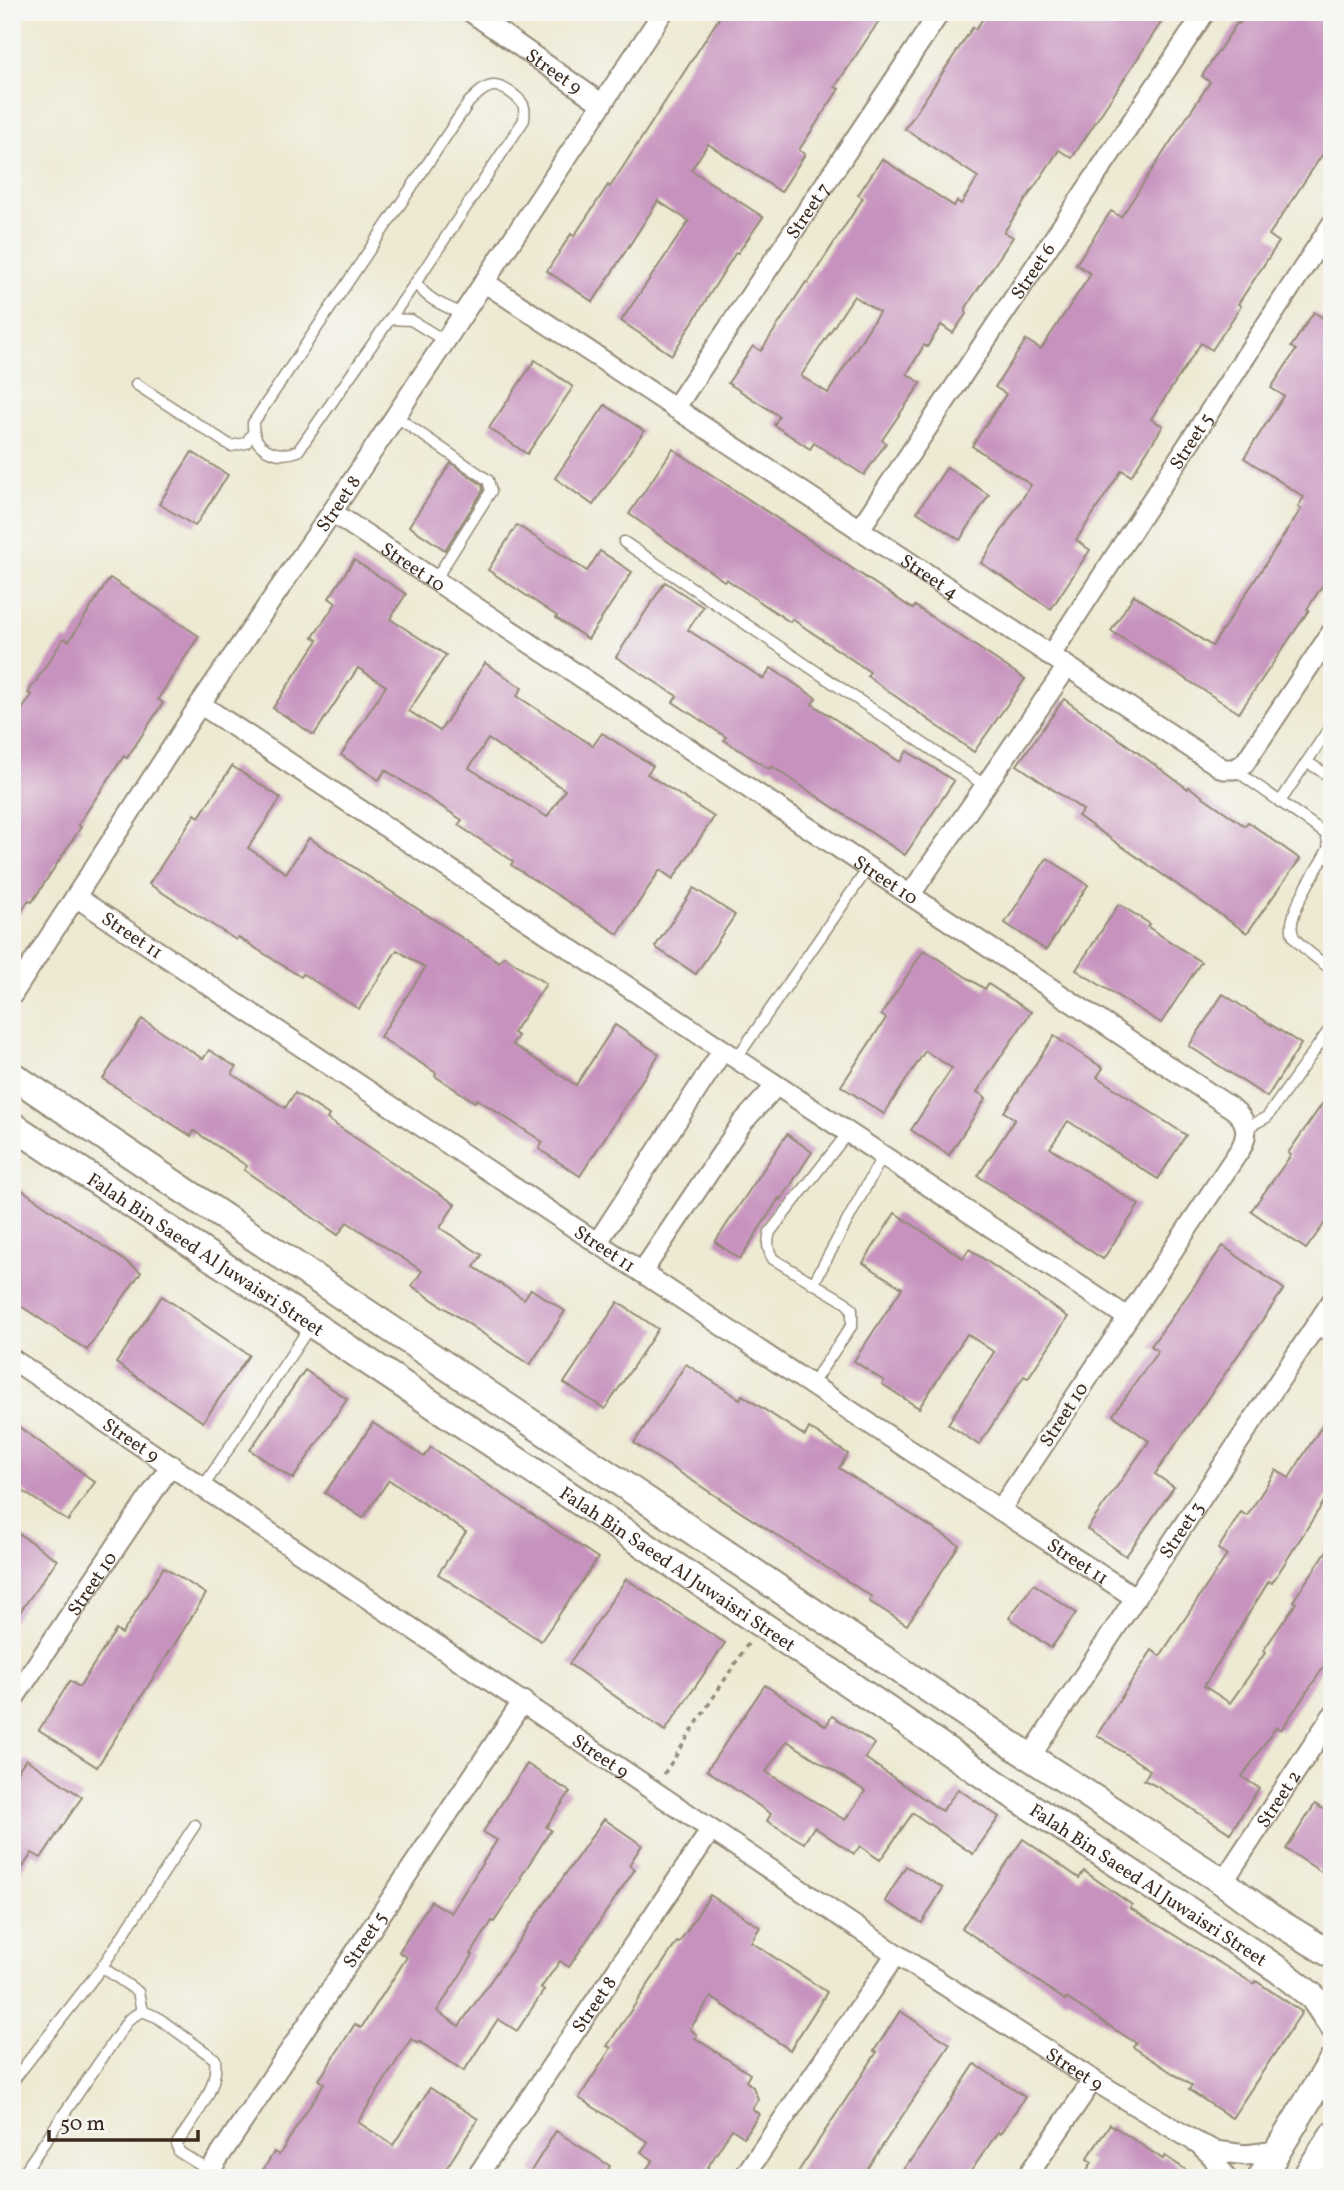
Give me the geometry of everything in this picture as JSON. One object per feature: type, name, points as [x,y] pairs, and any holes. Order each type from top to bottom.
[{"type":"street","name":"Street 9","points":[[471,12],[602,104]]},
{"type":"street","name":"Street 8","points":[[12,995],[201,704],[332,512],[663,12]]},
{"type":"street","name":"Street 7","points":[[675,408],[940,12]]},
{"type":"street","name":"Street 6","points":[[859,530],[1205,12]]},
{"type":"street","name":"Street 5","points":[[1050,656],[1332,225]]},
{"type":"street","name":"Street 4","points":[[484,282],[1217,767],[1234,769]]},
{"type":"street","name":"Street 10","points":[[332,512],[1240,1114],[1246,1128],[1241,1148],[1000,1510]]},
{"type":"street","points":[[1234,769],[1247,760],[1332,632]]},
{"type":"street","points":[[910,895],[1067,667]]},
{"type":"street","points":[[201,704],[1127,1317]]},
{"type":"street","name":"Street 11","points":[[76,897],[1136,1598]]},
{"type":"street","points":[[597,1243],[730,1055]]},
{"type":"street","name":"Falah Bin Saeed Al Juwaisri Street","points":[[12,1075],[1030,1757],[1223,1882],[1270,1917],[1332,1955]]},
{"type":"street","points":[[642,1272],[742,1123],[776,1086]]},
{"type":"street","name":"Falah Bin Saeed Al Juwaisri Street","points":[[12,1125],[1279,1970],[1313,1997],[1332,2025]]},
{"type":"street","points":[[161,1225],[177,1220],[185,1212],[187,1193]]},
{"type":"street","name":"Street 3","points":[[1030,1757],[1332,1301]]},
{"type":"street","name":"Street 9","points":[[12,1359],[523,1701],[710,1830],[896,1954],[1093,2080],[1196,2142],[1216,2151],[1246,2155],[1277,2151]]},
{"type":"street","name":"Street 10","points":[[12,1702],[171,1465]]},
{"type":"street","points":[[878,1703],[875,1687],[880,1678],[893,1673],[907,1674]]},
{"type":"street","name":"Street 5","points":[[207,2174],[523,1701]]},
{"type":"street","name":"Street 2","points":[[1223,1882],[1332,1716]]},
{"type":"street","name":"Street 8","points":[[476,2178],[710,1830]]},
{"type":"street","points":[[1279,1970],[1292,1964],[1300,1954],[1301,1936]]},
{"type":"street","points":[[743,2178],[896,1954]]},
{"type":"street","points":[[1261,2178],[1332,2061]]},
{"type":"street","points":[[1026,2178],[1093,2080]]},
{"type":"street","points":[[1305,2178],[1332,2136]]},
{"type":"street","name":"Street 9","points":[[1196,2142],[1212,2156],[1226,2178]]},
{"type":"lane","points":[[501,87],[523,103],[524,120],[390,319],[298,451],[276,455],[257,442],[253,434],[253,424],[470,102],[483,89],[501,87]]},
{"type":"lane","points":[[416,282],[428,297],[463,314]]},
{"type":"lane","points":[[390,319],[411,320],[445,341]]},
{"type":"lane","points":[[136,384],[231,446],[246,443],[253,434]]},
{"type":"lane","points":[[395,416],[488,480],[491,491],[435,580]]},
{"type":"lane","points":[[624,542],[985,786]]},
{"type":"lane","points":[[1280,802],[1332,724]]},
{"type":"lane","points":[[1307,762],[1332,778]]},
{"type":"lane","points":[[1234,769],[1326,834],[1329,847],[1296,909],[1291,925],[1294,938],[1332,970]]},
{"type":"lane","points":[[730,1055],[869,867]]},
{"type":"lane","points":[[1246,1128],[1267,1117],[1332,1026]]},
{"type":"lane","points":[[811,1385],[852,1325],[854,1314],[849,1305],[772,1259],[767,1241],[770,1232],[847,1134]]},
{"type":"lane","points":[[813,1284],[882,1157]]},
{"type":"lane","points":[[203,1487],[311,1325]]},
{"type":"lane","points":[[1314,1328],[1332,1339]]},
{"type":"lane","points":[[12,2082],[102,1967],[195,1825]]},
{"type":"lane","points":[[102,1967],[138,1992],[142,2011]]},
{"type":"lane","points":[[142,2011],[157,2017],[215,2059],[216,2070],[208,2094],[177,2144],[179,2152],[207,2174]]},
{"type":"lane","points":[[20,2178],[129,2020],[142,2011]]},
{"type":"path","points":[[653,1790],[761,1624]]},
{"type":"building","points":[[723,12],[885,12],[835,87],[839,89],[799,150],[805,154],[781,192],[708,144],[691,170],[763,217],[738,253],[736,252],[672,355],[621,321],[689,221],[658,201],[593,302],[547,271],[571,234],[574,236],[608,185],[610,187]]},
{"type":"building","points":[[987,12],[1168,12],[1072,158],[1059,150],[1004,232],[1013,237],[972,298],[966,308],[966,314],[953,333],[941,325],[927,347],[924,345],[907,374],[921,383],[882,440],[886,443],[864,475],[814,443],[810,449],[774,425],[779,416],[728,383],[753,346],[761,351],[806,282],[808,283],[863,198],[858,195],[882,159],[954,206],[957,201],[961,204],[978,177],[905,129],[973,27],[976,29]],"holes":[[[854,296],[879,312],[828,393],[801,376]]]},
{"type":"building","points":[[1247,12],[1332,12],[1332,162],[1322,155],[1269,235],[1279,242],[1238,304],[1241,306],[1212,350],[1201,343],[1151,419],[1163,426],[1131,476],[1122,470],[1076,540],[1090,550],[1051,609],[981,563],[1031,485],[972,446],[1006,394],[995,387],[1026,340],[1041,349],[1091,274],[1076,264],[1111,211],[1121,217],[1210,82],[1202,76]]},
{"type":"building","points":[[1314,312],[1332,324],[1332,571],[1307,609],[1309,610],[1239,713],[1111,631],[1134,595],[1212,646],[1301,509],[1298,507],[1304,497],[1244,458],[1284,396],[1271,388],[1296,350],[1291,347]]},
{"type":"building","points":[[535,360],[573,387],[527,454],[489,428]]},
{"type":"building","points":[[605,405],[644,431],[593,505],[555,478]]},
{"type":"building","points":[[673,449],[913,609],[915,606],[1025,679],[974,752],[867,676],[870,672],[792,619],[790,622],[726,579],[724,581],[629,514]]},
{"type":"building","points":[[192,452],[228,475],[195,526],[159,504]]},
{"type":"building","points":[[451,463],[482,485],[483,490],[445,550],[409,526]]},
{"type":"building","points":[[947,467],[989,495],[960,540],[917,512]]},
{"type":"building","points":[[517,525],[587,571],[600,551],[632,572],[588,639],[488,570]]},
{"type":"building","points":[[354,560],[406,594],[390,619],[446,655],[409,711],[440,731],[485,663],[522,688],[517,696],[593,746],[602,733],[653,766],[647,774],[714,817],[673,879],[660,870],[618,934],[511,865],[513,861],[458,825],[462,820],[385,770],[379,780],[341,755],[386,686],[358,668],[314,735],[273,708],[318,640],[313,637],[336,603],[329,598]],"holes":[[[488,739],[565,790],[547,817],[469,768]]]},
{"type":"building","points":[[110,578],[199,636],[158,699],[163,703],[78,825],[81,827],[32,902],[29,900],[12,926],[12,724],[32,695],[28,693],[64,638],[69,641]]},
{"type":"building","points":[[665,582],[703,607],[688,630],[764,679],[771,668],[816,698],[812,704],[900,762],[907,751],[954,781],[905,855],[771,766],[769,769],[724,740],[726,737],[673,702],[677,696],[616,657]]},
{"type":"building","points":[[1064,699],[1188,789],[1189,787],[1245,826],[1248,822],[1300,859],[1247,933],[1078,816],[1083,810],[1017,765]]},
{"type":"building","points":[[232,766],[281,798],[248,848],[286,873],[309,838],[499,962],[504,956],[546,984],[513,1033],[518,1036],[512,1044],[576,1085],[615,1025],[659,1054],[580,1176],[539,1149],[543,1142],[477,1099],[475,1102],[380,1037],[425,968],[397,950],[359,1009],[303,974],[301,977],[238,937],[236,940],[149,884],[195,814],[199,817]]},
{"type":"building","points":[[1047,858],[1088,885],[1046,950],[1005,923]]},
{"type":"building","points":[[694,888],[735,915],[696,974],[655,947]]},
{"type":"building","points":[[1119,904],[1201,962],[1161,1023],[1076,970]]},
{"type":"building","points":[[924,950],[985,989],[988,984],[1031,1012],[977,1092],[986,1098],[949,1155],[911,1130],[952,1068],[925,1051],[884,1114],[841,1086],[886,1018],[881,1015]]},
{"type":"building","points":[[1223,994],[1301,1044],[1267,1097],[1189,1046]]},
{"type":"building","points":[[142,1019],[203,1059],[209,1050],[236,1067],[232,1074],[285,1108],[295,1093],[329,1115],[327,1119],[455,1204],[440,1228],[482,1255],[474,1267],[524,1299],[531,1289],[565,1311],[530,1365],[412,1286],[422,1271],[347,1222],[338,1235],[244,1170],[247,1166],[194,1131],[191,1136],[103,1079]]},
{"type":"building","points":[[1054,1036],[1103,1068],[1097,1077],[1186,1135],[1158,1179],[1068,1121],[1050,1148],[1139,1205],[1103,1259],[978,1176],[1015,1119],[1004,1112]]},
{"type":"building","points":[[1332,1090],[1332,1213],[1306,1249],[1251,1211]]},
{"type":"building","points":[[787,1134],[812,1152],[740,1259],[715,1242]]},
{"type":"building","points":[[12,1183],[141,1272],[87,1350],[12,1300]]},
{"type":"building","points":[[895,1213],[963,1258],[969,1249],[1068,1317],[1028,1378],[1024,1376],[979,1445],[948,1424],[994,1352],[967,1334],[919,1408],[882,1384],[884,1381],[854,1361],[902,1288],[863,1263]]},
{"type":"building","points":[[1223,1246],[1284,1289],[1155,1474],[1174,1487],[1126,1556],[1087,1529],[1149,1441],[1113,1415],[1158,1351],[1151,1346]]},
{"type":"building","points":[[162,1296],[249,1355],[203,1422],[116,1363]]},
{"type":"building","points":[[618,1302],[658,1329],[605,1409],[564,1383]]},
{"type":"building","points":[[686,1364],[740,1399],[742,1395],[805,1436],[809,1428],[848,1454],[839,1468],[959,1545],[907,1625],[869,1601],[872,1597],[634,1443]]},
{"type":"building","points":[[305,1370],[347,1399],[293,1479],[250,1450]]},
{"type":"building","points":[[1332,1410],[1332,1489],[1272,1583],[1269,1581],[1204,1686],[1230,1703],[1265,1653],[1263,1651],[1296,1603],[1293,1601],[1332,1543],[1332,1655],[1281,1730],[1276,1727],[1242,1777],[1259,1788],[1230,1833],[1144,1780],[1150,1770],[1097,1735],[1152,1650],[1160,1656],[1227,1555],[1218,1549],[1241,1512],[1247,1516],[1276,1470],[1289,1478]]},
{"type":"building","points":[[12,1422],[95,1482],[68,1521],[12,1484]]},
{"type":"building","points":[[373,1423],[424,1457],[431,1447],[598,1558],[541,1641],[438,1574],[466,1532],[389,1480],[363,1518],[325,1493]]},
{"type":"building","points":[[12,1529],[57,1560],[12,1623]]},
{"type":"building","points":[[164,1567],[206,1594],[97,1767],[39,1730],[70,1681],[79,1687],[116,1630],[122,1634]]},
{"type":"building","points":[[626,1579],[725,1643],[665,1731],[569,1664]]},
{"type":"building","points":[[1034,1584],[1076,1613],[1051,1648],[1009,1618]]},
{"type":"building","points":[[765,1685],[826,1726],[832,1716],[875,1744],[865,1758],[942,1811],[958,1789],[999,1817],[973,1854],[913,1813],[880,1860],[860,1846],[854,1854],[814,1827],[804,1843],[767,1821],[771,1814],[707,1770]],"holes":[[[787,1741],[865,1791],[845,1820],[766,1772]]]},
{"type":"building","points":[[26,1759],[82,1797],[41,1858],[32,1853],[12,1884],[12,1779]]},
{"type":"building","points":[[527,1764],[570,1792],[546,1827],[551,1830],[520,1878],[522,1879],[494,1922],[492,1921],[437,2011],[459,2026],[604,1819],[642,1845],[629,1865],[635,1869],[569,1967],[560,1961],[517,2031],[498,2019],[464,2071],[411,2039],[358,2122],[393,2145],[430,2088],[478,2119],[440,2178],[258,2178],[274,2152],[279,2155],[324,2083],[319,2080],[355,2024],[361,2028],[407,1957],[399,1952],[431,1901],[451,1913],[497,1840],[483,1832]]},
{"type":"building","points":[[1315,1804],[1332,1815],[1332,1879],[1286,1849]]},
{"type":"building","points":[[1023,1839],[1079,1878],[1084,1871],[1132,1905],[1130,1908],[1254,1984],[1256,1981],[1302,2012],[1232,2118],[1189,2090],[1192,2086],[1133,2047],[1136,2043],[1066,1998],[1065,2000],[962,1928]]},
{"type":"building","points":[[906,1866],[943,1888],[922,1923],[885,1901]]},
{"type":"building","points":[[710,1895],[760,1927],[751,1942],[827,1992],[790,2050],[711,1997],[690,2029],[697,2035],[695,2038],[750,2074],[746,2081],[753,2087],[758,2099],[752,2109],[759,2114],[744,2137],[732,2129],[701,2178],[640,2178],[653,2160],[641,2152],[648,2142],[579,2098],[611,2048],[607,2046]]},
{"type":"building","points":[[900,2011],[950,2044],[861,2178],[794,2178],[877,2052],[874,2051]]},
{"type":"building","points":[[975,2064],[1025,2097],[1000,2134],[998,2132],[966,2178],[897,2178],[911,2161]]},
{"type":"building","points":[[1110,2124],[1163,2159],[1165,2156],[1198,2178],[1082,2178],[1092,2162],[1087,2159]]},
{"type":"building","points":[[556,2131],[610,2166],[602,2178],[540,2178],[531,2171]]}]
